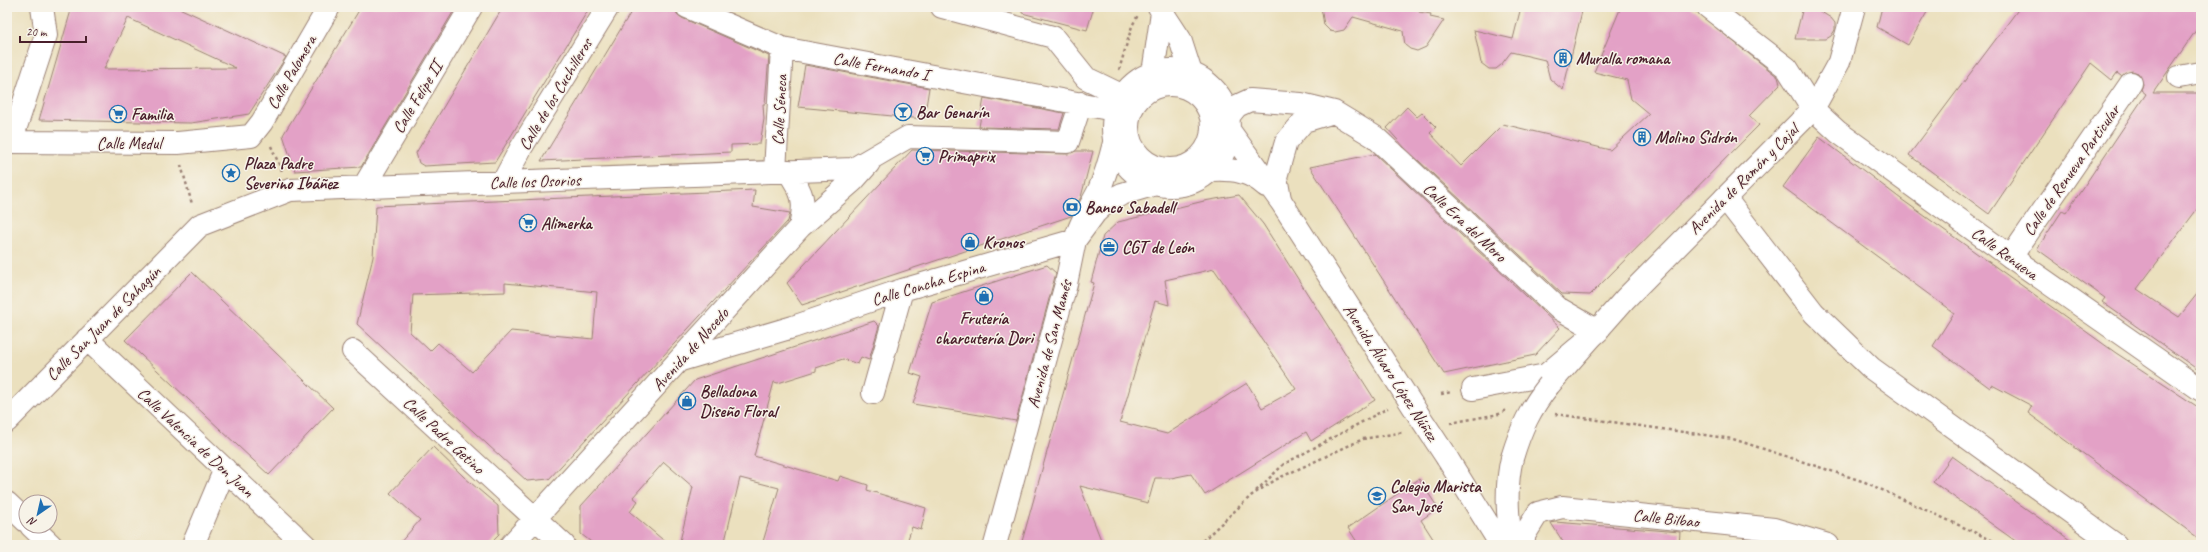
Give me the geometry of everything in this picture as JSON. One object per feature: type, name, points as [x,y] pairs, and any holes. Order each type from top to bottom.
[{"type":"street","points":[[9,142],[46,35],[42,7]]},
{"type":"street","name":"Calle Palomera","points":[[257,129],[329,7]]},
{"type":"street","name":"Calle Felipe II","points":[[363,188],[471,7]]},
{"type":"street","name":"Calle de los Cuchilleros","points":[[503,182],[521,148],[608,7]]},
{"type":"street","name":"Calle Fernando I","points":[[688,7],[782,48],[1081,103],[1118,103]]},
{"type":"street","points":[[942,7],[1053,37],[1086,78],[1118,103]]},
{"type":"street","name":"Calle Renueva","points":[[1708,7],[1787,68],[1813,109],[1838,132],[2011,258],[2201,390]]},
{"type":"street","name":"Avenida de Ramón y Cajal","points":[[1512,545],[1507,517],[1508,475],[1519,433],[1530,409],[1548,385],[1598,331],[1625,299],[1813,109],[1839,62],[1854,7]]},
{"type":"street","points":[[1153,73],[1161,10]]},
{"type":"street","points":[[1161,10],[1180,39],[1191,73]]},
{"type":"street","name":"Calle Séneca","points":[[782,48],[782,171]]},
{"type":"street","points":[[1168,69],[1191,73],[1212,86],[1222,100],[1223,128],[1227,144],[1221,158],[1212,170],[1200,179],[1186,184],[1171,186],[1156,184],[1141,179],[1129,169],[1120,157],[1114,143],[1112,130],[1118,103],[1145,75],[1153,73],[1168,69]]},
{"type":"street","points":[[2179,76],[2201,73]]},
{"type":"street","name":"Calle de Renueva Particular","points":[[2011,258],[2131,83]]},
{"type":"street","name":"Calle Era del Moro","points":[[1223,128],[1237,106],[1250,100],[1301,104],[1334,112],[1374,137],[1558,308],[1598,331]]},
{"type":"street","name":"Calle los Osorios","points":[[286,191],[853,169],[908,138],[1068,142],[1081,103]]},
{"type":"street","points":[[1280,199],[1276,176],[1286,142],[1304,121],[1334,112]]},
{"type":"street","name":"Avenida Álvaro López Núñez","points":[[1223,128],[1280,199],[1413,422],[1447,458],[1501,545]]},
{"type":"street","name":"Calle Medul","points":[[9,142],[178,143],[257,129]]},
{"type":"street","points":[[1075,240],[1080,223],[1098,192],[1108,168],[1114,143]]},
{"type":"street","name":"Avenida de Nocedo","points":[[511,545],[681,360],[800,227],[854,181],[878,154]]},
{"type":"street","name":"Avenida Álvaro López Núñez","points":[[1212,170],[1232,169],[1247,173],[1258,179],[1280,199]]},
{"type":"street","points":[[782,171],[797,183],[804,206],[800,227]]},
{"type":"street","name":"Avenida de San Mamés","points":[[994,545],[1066,284],[1075,240],[1096,213],[1107,202],[1122,194],[1156,184]]},
{"type":"street","points":[[200,225],[286,191]]},
{"type":"street","points":[[1725,198],[1814,313],[1871,368],[2116,545]]},
{"type":"street","name":"Calle San Juan de Sahagún","points":[[7,421],[200,225]]},
{"type":"street","name":"Calle Concha Espina","points":[[681,360],[793,327],[902,290],[1075,240]]},
{"type":"street","points":[[873,393],[902,290]]},
{"type":"street","name":"Avenida de Ramón y Cajal","points":[[1473,389],[1546,375],[1598,331]]},
{"type":"street","name":"Calle Valencia de Don Juan","points":[[87,339],[305,545]]},
{"type":"street","name":"Calle Padre Getino","points":[[354,351],[564,545]]},
{"type":"street","points":[[193,545],[224,469]]},
{"type":"street","points":[[7,504],[18,514]]},
{"type":"street","name":"Calle Bilbao","points":[[1522,545],[1525,534],[1538,513],[1562,508],[1828,545]]},
{"type":"street","points":[[39,534],[51,545]]},
{"type":"path","points":[[257,129],[286,191]]},
{"type":"path","points":[[178,143],[179,159],[200,225]]},
{"type":"path","points":[[1198,545],[1284,464],[1390,407]]},
{"type":"path","points":[[1444,424],[1499,414],[1510,408]]},
{"type":"path","points":[[1548,413],[1733,439],[1865,482],[2002,545]]},
{"type":"path","points":[[1252,495],[1277,479],[1363,440],[1413,422]]},
{"type":"building","points":[[72,7],[177,7],[286,57],[249,114],[191,123],[39,120]],"holes":[[[128,18],[236,68],[104,69]]]},
{"type":"building","points":[[361,7],[456,7],[361,167],[295,171],[283,135]]},
{"type":"building","points":[[503,7],[590,7],[495,162],[424,166],[419,163],[416,153]]},
{"type":"building","points":[[634,7],[675,7],[677,14],[682,18],[769,56],[765,104],[763,104],[764,119],[760,144],[731,145],[731,152],[541,161]]},
{"type":"building","points":[[1022,7],[1094,7],[1087,30],[1022,13]]},
{"type":"building","points":[[1321,7],[1419,7],[1419,12],[1431,14],[1430,17],[1444,20],[1426,47],[1417,51],[1410,49],[1405,45],[1403,31],[1353,17],[1344,30],[1335,32],[1330,31],[1324,25]]},
{"type":"building","points":[[1521,7],[1583,7],[1563,90],[1550,79],[1545,60],[1511,52],[1496,69],[1489,69],[1481,63],[1474,30],[1513,39]]},
{"type":"building","points":[[1621,7],[1690,7],[1778,77],[1780,84],[1749,116],[1759,125],[1590,295],[1562,294],[1405,148],[1387,128],[1407,107],[1417,117],[1422,113],[1436,127],[1430,133],[1461,166],[1503,124],[1610,150],[1649,114],[1631,99],[1627,80],[1594,72]]},
{"type":"building","points":[[1803,7],[1813,7],[1831,18],[1835,23],[1835,30],[1831,36],[1826,39],[1795,39]]},
{"type":"building","points":[[1882,7],[1930,7],[1908,45],[1877,27]]},
{"type":"building","points":[[2020,7],[2201,7],[2201,23],[2153,93],[2201,93],[2201,204],[2137,289],[2179,317],[2201,289],[2201,372],[2102,302],[2105,298],[2037,249],[2062,211],[2066,213],[2146,94],[2141,90],[2143,84],[2138,73],[2132,71],[2121,76],[2117,73],[2112,80],[2091,63],[1989,214],[1909,155]]},
{"type":"building","points":[[805,65],[929,88],[924,119],[798,107]]},
{"type":"building","points":[[984,98],[1064,113],[1059,129],[979,127]]},
{"type":"building","points":[[1819,137],[1901,199],[2116,353],[2201,409],[2201,540],[2028,413],[2032,406],[1992,385],[1990,388],[1933,346],[1954,313],[1783,187]]},
{"type":"building","points":[[912,150],[1068,154],[1076,151],[1093,151],[1081,197],[1071,216],[802,305],[787,283]]},
{"type":"building","points":[[1375,154],[1560,328],[1535,355],[1444,374],[1310,167]]},
{"type":"building","points":[[755,190],[753,207],[790,213],[788,221],[549,479],[527,481],[357,324],[373,257],[376,206]],"holes":[[[505,283],[597,292],[593,339],[511,331],[472,372],[438,343],[430,351],[410,332],[413,295],[505,292]]]},
{"type":"building","points":[[1239,195],[1263,224],[1375,400],[1311,441],[1306,432],[1205,495],[1191,474],[1171,478],[1155,478],[1148,503],[1080,486],[1103,545],[1021,545],[1094,283],[1091,282],[1103,236],[1118,222],[1204,201]],"holes":[[[1214,269],[1296,389],[1262,408],[1247,383],[1167,434],[1120,422],[1155,301],[1169,305],[1165,280]]]},
{"type":"building","points":[[1047,265],[1056,273],[1016,421],[913,404],[922,377],[910,373],[932,302]]},
{"type":"building","points":[[192,272],[333,408],[269,475],[125,340]]},
{"type":"building","points":[[874,321],[879,326],[869,360],[861,357],[858,364],[843,359],[816,368],[816,371],[778,383],[774,382],[754,456],[838,481],[840,476],[868,485],[867,490],[926,508],[921,530],[912,527],[906,545],[762,545],[779,488],[740,478],[724,545],[679,545],[693,487],[664,462],[633,497],[638,501],[630,512],[669,545],[595,545],[581,534],[581,506],[695,380]]},
{"type":"building","points":[[433,447],[464,477],[498,506],[499,534],[488,545],[398,545],[420,520],[390,493]]},
{"type":"building","points":[[1952,456],[2077,545],[2021,545],[1933,482]]},
{"type":"building","points":[[1419,479],[1438,508],[1421,520],[1437,545],[1359,545],[1348,528]]},
{"type":"building","points":[[1555,522],[1680,532],[1679,545],[1565,545],[1551,523]]},
{"type":"place","name":"Muralla romana","points":[[1563,58]]},
{"type":"place","name":"Bar Genarín","points":[[903,112]]},
{"type":"place","name":"Familia","points":[[118,114]]},
{"type":"place","name":"Molino Sidrón","points":[[1642,137]]},
{"type":"place","name":"Primaprix","points":[[925,156]]},
{"type":"place","name":"Plaza Padre Severino Ibáñez","points":[[231,173]]},
{"type":"place","name":"Banco Sabadell","points":[[1072,207]]},
{"type":"place","name":"Alimerka","points":[[528,223]]},
{"type":"place","name":"Kronos","points":[[970,242]]},
{"type":"place","name":"CGT de León","points":[[1109,247]]},
{"type":"place","name":"Frutería charcutería Dori","points":[[984,296]]},
{"type":"place","name":"Belladona Diseño Floral","points":[[687,401]]},
{"type":"place","name":"Colegio Marista San José","points":[[1377,496]]}]
